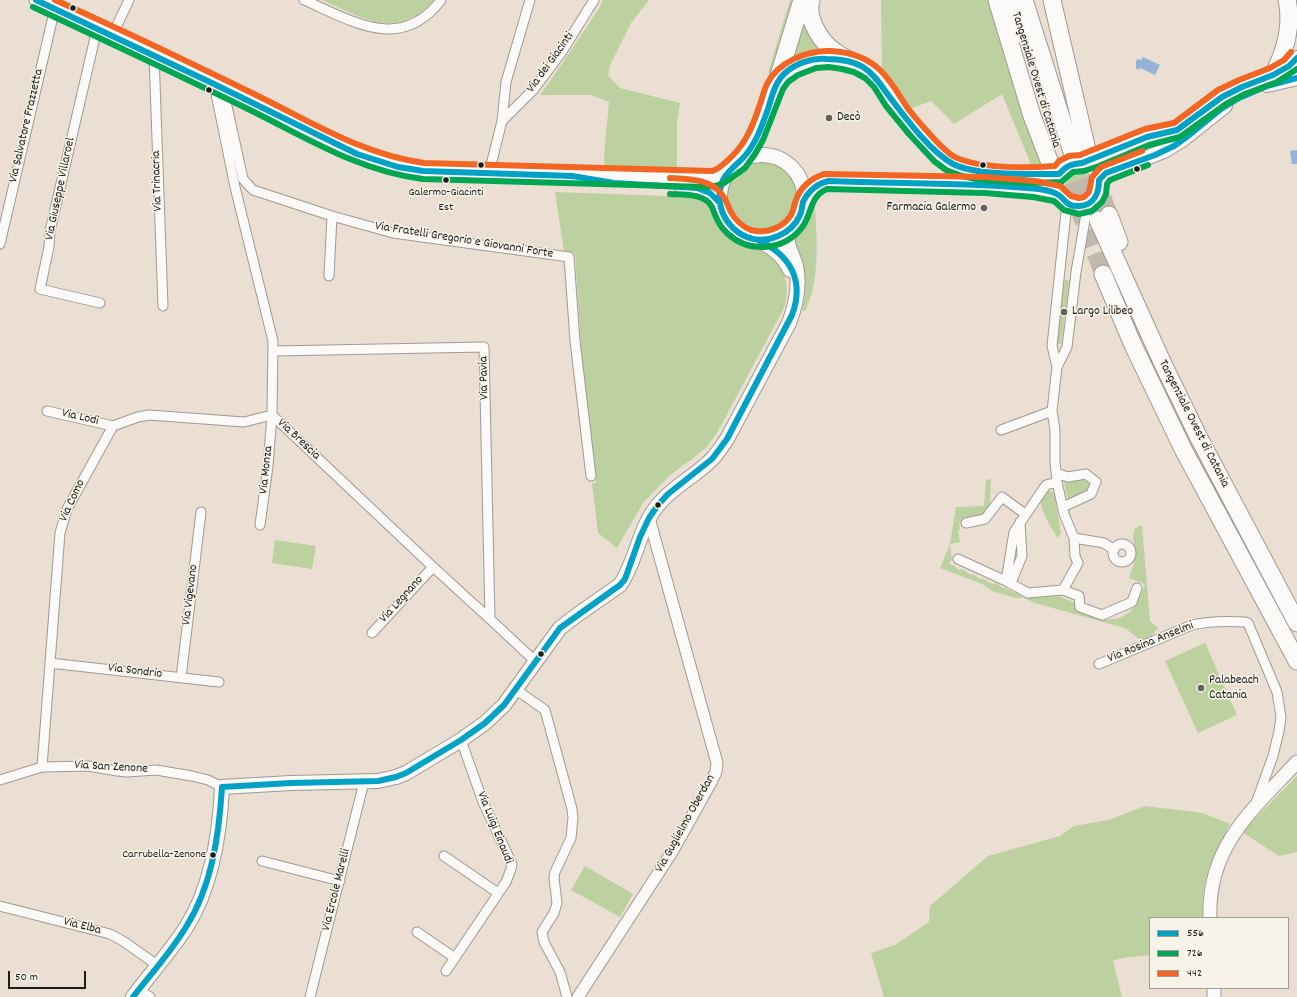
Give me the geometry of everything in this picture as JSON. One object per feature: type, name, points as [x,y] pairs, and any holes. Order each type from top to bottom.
[{"type":"highway","points":[[777,82],[802,0]]},
{"type":"highway","points":[[810,0],[809,10],[820,36],[830,48],[853,63]]},
{"type":"highway","points":[[997,0],[1032,116],[1068,161]]},
{"type":"highway","name":"Tangenziale Ovest di Catania","points":[[1010,0],[1043,113],[1068,161]]},
{"type":"highway","name":"Tangenziale Ovest di Catania","points":[[1024,0],[1068,161]]},
{"type":"highway","points":[[1052,0],[1068,161]]},
{"type":"highway","points":[[1273,75],[1281,60],[1288,33],[1289,18],[1287,0]]},
{"type":"highway","points":[[1290,0],[1297,15]]},
{"type":"highway","name":"Tangenziale Ovest di Catania","points":[[1103,217],[1127,285],[1163,364],[1199,438],[1297,623]]},
{"type":"highway","name":"Tangenziale Ovest di Catania","points":[[1097,276],[1133,345],[1183,449],[1297,661]]},
{"type":"main road","points":[[36,0],[342,146],[375,161],[408,170],[708,180],[727,174]]},
{"type":"main road","points":[[797,284],[781,255],[775,249],[758,240],[743,235],[730,225],[725,219],[720,203],[721,188],[727,174],[740,161],[761,129],[777,82],[794,68],[811,61],[829,59],[853,63],[867,70],[879,81],[910,124],[943,158],[965,169],[986,172],[1028,174],[1068,161],[1096,158],[1147,137],[1177,130],[1222,97],[1273,75],[1289,66],[1297,58]]},
{"type":"main road","points":[[1099,180],[1106,173],[1164,151],[1182,140],[1220,110],[1245,94],[1277,82],[1297,78]]},
{"type":"main road","points":[[740,161],[752,156],[764,155],[782,160],[792,168],[799,178],[803,189],[804,202]]},
{"type":"main road","points":[[758,240],[778,237],[789,230],[797,220],[804,202],[814,188],[821,182],[829,180],[1034,189],[1079,206],[1091,202],[1098,192],[1099,180],[1093,169],[1068,161]]},
{"type":"main road","points":[[1063,199],[1056,184],[1068,161]]},
{"type":"main road","points":[[572,176],[614,183],[697,188],[710,193],[720,203]]},
{"type":"main road","points":[[141,995],[157,965],[179,938],[187,925],[205,888],[220,816],[222,787],[291,783],[364,782],[396,777],[462,740],[485,723],[516,689],[560,628],[620,585],[625,579],[640,537],[649,518],[668,494],[712,459],[727,439],[789,323],[795,307],[797,284],[796,265],[787,238],[789,230]]},
{"type":"main road","points":[[1210,917],[1210,904],[1216,866],[1237,827],[1297,762]]},
{"type":"street","points":[[112,36],[129,0]]},
{"type":"street","points":[[304,0],[360,25],[373,28],[391,29],[404,27],[422,19],[433,10],[441,0]]},
{"type":"street","name":"Via dei Giacinti","points":[[489,173],[502,121],[506,82],[530,0]]},
{"type":"street","name":"Via dei Giacinti","points":[[502,121],[534,89],[561,52],[594,0]]},
{"type":"street","name":"Via Salvatore Frazzetta","points":[[0,244],[55,8]]},
{"type":"street","name":"Via Giuseppe Villaroel","points":[[97,28],[50,231],[49,247],[40,288],[100,303]]},
{"type":"street","name":"Via Trinacria","points":[[154,55],[162,306]]},
{"type":"street","name":"Via Fratelli Gregorio e Giovanni Forte","points":[[218,86],[243,180],[253,190],[332,216],[393,233],[569,257],[576,348],[591,476]]},
{"type":"street","name":"Via Brescia","points":[[218,86],[235,187],[273,341],[272,415],[432,567],[536,662]]},
{"type":"street","points":[[1057,367],[1052,346],[1061,271],[1063,199]]},
{"type":"street","points":[[1063,590],[1078,563],[1075,556],[1074,538],[1064,514],[1054,461],[1055,430],[1052,411],[1057,367],[1067,346],[1076,272],[1086,214],[1091,202]]},
{"type":"street","points":[[329,276],[332,216]]},
{"type":"street","points":[[1061,271],[1076,272]]},
{"type":"street","name":"Via Pavia","points":[[274,351],[484,347],[490,619]]},
{"type":"street","name":"Via Lodi","points":[[47,411],[113,426]]},
{"type":"street","points":[[1000,430],[1052,411]]},
{"type":"street","points":[[113,426],[138,417],[149,415],[244,422],[272,415]]},
{"type":"street","name":"Via Monza","points":[[260,526],[268,466],[272,415]]},
{"type":"street","name":"Via Como","points":[[42,767],[62,523],[75,493],[113,426]]},
{"type":"street","points":[[1009,582],[1014,532],[1046,485],[1057,478],[1086,474],[1096,482],[1091,494],[1063,507]]},
{"type":"street","points":[[966,523],[985,519],[1002,497],[1023,518]]},
{"type":"street","name":"Via Vigevano","points":[[181,678],[201,512]]},
{"type":"street","name":"Via Guglielmo Oberdan","points":[[578,997],[672,852],[716,772],[717,763],[649,518]]},
{"type":"street","points":[[1074,538],[1104,543],[1114,550]]},
{"type":"street","points":[[958,559],[1009,582],[1028,593],[1063,590],[1079,596],[1080,607],[1102,615],[1132,602],[1136,588]]},
{"type":"street","name":"Via Legnano","points":[[372,633],[432,567]]},
{"type":"street","name":"Via Rosina Anselmi","points":[[1099,664],[1192,625],[1221,621],[1248,623],[1277,692],[1281,717],[1280,731],[1273,756],[1254,808]]},
{"type":"street","name":"Via Sondrio","points":[[50,663],[219,682]]},
{"type":"street","points":[[516,689],[545,710],[572,809],[573,818],[571,838],[555,872],[554,878],[557,904],[554,913],[542,932],[544,942],[560,972],[568,997]]},
{"type":"street","name":"Via Luigi Einaudi","points":[[446,971],[509,876],[512,864],[483,802],[462,740]]},
{"type":"street","name":"Via San Zenone","points":[[0,780],[42,767],[88,766],[127,772],[156,770],[202,778],[222,787]]},
{"type":"street","name":"Via Ercole Marelli","points":[[310,997],[364,782]]},
{"type":"street","points":[[444,856],[498,893]]},
{"type":"street","points":[[262,861],[340,881]]},
{"type":"street","name":"Via Elba","points":[[0,906],[110,934],[123,940],[157,965]]},
{"type":"street","points":[[417,932],[455,958]]},
{"type":"green space","points":[[322,0],[434,0],[420,13],[407,20],[393,23],[366,19]]},
{"type":"green space","points":[[603,0],[649,0],[631,23],[610,65],[608,75],[620,88],[680,103],[677,121],[677,174],[605,173],[604,157],[609,102],[591,95],[540,95],[598,10]]},
{"type":"green space","points":[[790,0],[795,0],[774,72],[768,73]]},
{"type":"green space","points":[[881,0],[988,0],[1015,89],[1041,165],[1032,167],[1002,94],[954,124],[931,101],[909,109],[898,97],[882,72]]},
{"type":"green space","points":[[803,22],[815,45],[820,51],[792,60]]},
{"type":"green space","points":[[763,159],[777,162],[790,170],[798,183],[801,197],[798,211],[790,224],[777,232],[763,235],[749,232],[736,224],[728,211],[725,197],[728,183],[736,170],[749,162]]},
{"type":"green space","points":[[1078,171],[1087,175],[1091,184],[1087,193],[1078,197],[1069,193],[1065,184],[1069,175]]},
{"type":"green space","points":[[555,192],[694,197],[701,199],[711,208],[732,236],[744,243],[765,251],[772,256],[782,269],[785,276],[787,293],[784,308],[717,433],[706,448],[668,477],[643,503],[617,548],[598,533],[592,483],[596,483],[582,359],[575,253],[564,251]]},
{"type":"green space","points":[[810,207],[815,207],[816,260],[813,287],[810,300],[805,311],[802,310],[805,295],[805,276],[793,244],[794,232],[804,222]]},
{"type":"green space","points":[[1065,280],[1068,280],[1069,283],[1061,344],[1059,344],[1057,341]]},
{"type":"green space","points":[[1083,478],[1090,485],[1088,491],[1071,500],[1067,497],[1064,482]]},
{"type":"green space","points":[[991,479],[990,506],[984,514],[959,522],[960,530],[958,530],[960,542],[950,544],[956,507],[984,506],[986,480]]},
{"type":"green space","points":[[1046,491],[1051,491],[1054,493],[1061,533],[1058,538],[1047,520],[1041,504],[1040,498]]},
{"type":"green space","points":[[1142,525],[1150,621],[1158,628],[1149,639],[1139,639],[1125,628],[1035,603],[1024,598],[1058,596],[1076,603],[1076,608],[1090,616],[1106,620],[1121,617],[1128,613],[1137,602],[1145,584],[1129,578],[1135,556],[1133,537],[1134,531],[1135,528]]},
{"type":"green space","points":[[275,540],[316,546],[312,569],[272,563]]},
{"type":"green space","points":[[950,544],[952,559],[949,564],[980,579],[982,578],[992,584],[994,583],[1000,585],[1000,587],[1017,593],[1024,598],[1016,598],[992,591],[982,584],[940,568]]},
{"type":"green space","name":"Palabeach Catania","points":[[1205,643],[1237,715],[1198,733],[1165,661]]},
{"type":"green space","points":[[1297,776],[1297,852],[1279,856],[1242,832]]},
{"type":"green space","points":[[1145,806],[1202,813],[1230,824],[1213,858],[1205,880],[1203,891],[1203,917],[1149,917],[1149,955],[1122,958],[1113,961],[1122,997],[884,997],[871,953],[895,945],[929,922],[930,906],[988,856],[1060,836],[1074,826],[1109,820]]},
{"type":"green space","points":[[585,866],[633,894],[620,917],[571,890]]},
{"type":"water","points":[[1143,57],[1160,65],[1155,75],[1140,68],[1138,70],[1136,68],[1136,61],[1138,59],[1141,60]]},
{"type":"water","points":[[1297,150],[1297,164],[1292,164],[1290,151]]},
{"type":"tunnel","points":[[1087,150],[1109,215]]},
{"type":"tunnel","points":[[1073,155],[1098,220]]},
{"type":"tunnel","points":[[1060,160],[1103,274]]},
{"type":"transit line","name":"556","points":[[36,0],[214,84],[357,154],[398,167],[423,171],[572,176],[614,183],[697,188],[710,193],[720,203]]},
{"type":"transit line","name":"442","points":[[55,0],[183,59],[338,136],[380,153],[424,163],[712,171],[719,168],[727,161],[747,137],[764,90],[778,69],[803,55],[822,51],[831,51],[858,56],[876,66],[889,80],[909,110],[924,128],[953,156],[975,163],[1003,167],[1055,166],[1059,161],[1069,156],[1080,155],[1145,129],[1174,123],[1218,90],[1270,68],[1284,60],[1291,52]]},
{"type":"transit line","name":"726","points":[[33,7],[218,94],[330,150],[375,168],[399,175],[423,179],[705,187],[715,186],[724,183],[745,168],[755,154],[763,140],[783,89],[788,82],[798,75],[816,68],[829,67],[854,72],[865,78],[874,87],[886,106],[909,134],[934,161],[946,170],[976,179],[1005,182],[1061,182],[1073,172],[1084,171],[1149,145],[1180,137],[1226,104],[1245,94],[1277,82],[1297,69]]},
{"type":"transit line","name":"556","points":[[1297,58],[1289,66],[1273,75],[1242,87],[1222,97],[1177,130],[1147,137],[1082,163],[1066,167],[1059,174],[1020,174],[975,171],[953,164],[936,152],[928,144],[868,70],[855,63],[835,59],[810,60],[789,69],[779,81],[774,90],[758,136],[747,154],[729,171],[723,180],[720,193],[720,206],[732,227],[742,235],[753,239],[765,240],[778,236],[791,227],[800,215],[803,202],[808,194],[817,186],[829,181],[960,184],[1039,189],[1055,193],[1071,205],[1085,205],[1095,198],[1099,180],[1106,173],[1155,155],[1174,146],[1221,109],[1239,98],[1267,86],[1297,78]]},
{"type":"transit line","name":"442","points":[[670,178],[700,181],[713,186],[726,200],[733,215],[740,223],[751,230],[762,231],[779,227],[788,220],[800,191],[815,178],[824,174],[986,177],[1035,181],[1060,186],[1071,196],[1079,198],[1084,197],[1089,192],[1092,177],[1101,167],[1142,151]]},
{"type":"transit line","name":"726","points":[[670,194],[687,195],[704,199],[709,202],[716,218],[724,230],[736,240],[756,247],[766,247],[787,241],[795,234],[806,221],[814,200],[821,192],[827,189],[985,193],[1033,197],[1054,201],[1064,210],[1079,214],[1092,211],[1102,202],[1106,194],[1107,184],[1110,180],[1148,165]]},
{"type":"transit line","name":"556","points":[[133,997],[180,936],[195,911],[202,895],[213,860],[219,823],[222,787],[291,783],[378,781],[406,773],[461,740],[485,723],[504,705],[560,628],[620,585],[625,579],[640,537],[649,518],[668,494],[712,459],[727,439],[792,315],[796,302],[797,291],[792,270],[779,253],[758,240]]},
{"type":"place","name":"Decò","points":[[829,118]]},
{"type":"place","name":"Galermo-Giacinti Est","points":[[446,180]]},
{"type":"place","name":"Farmacia Galermo","points":[[984,208]]},
{"type":"place","name":"Largo Lilibeo","points":[[1064,312]]},
{"type":"place","name":"Palabeach Catania","points":[[1201,688]]},
{"type":"place","name":"Carrubella-Zenone","points":[[213,855]]}]
